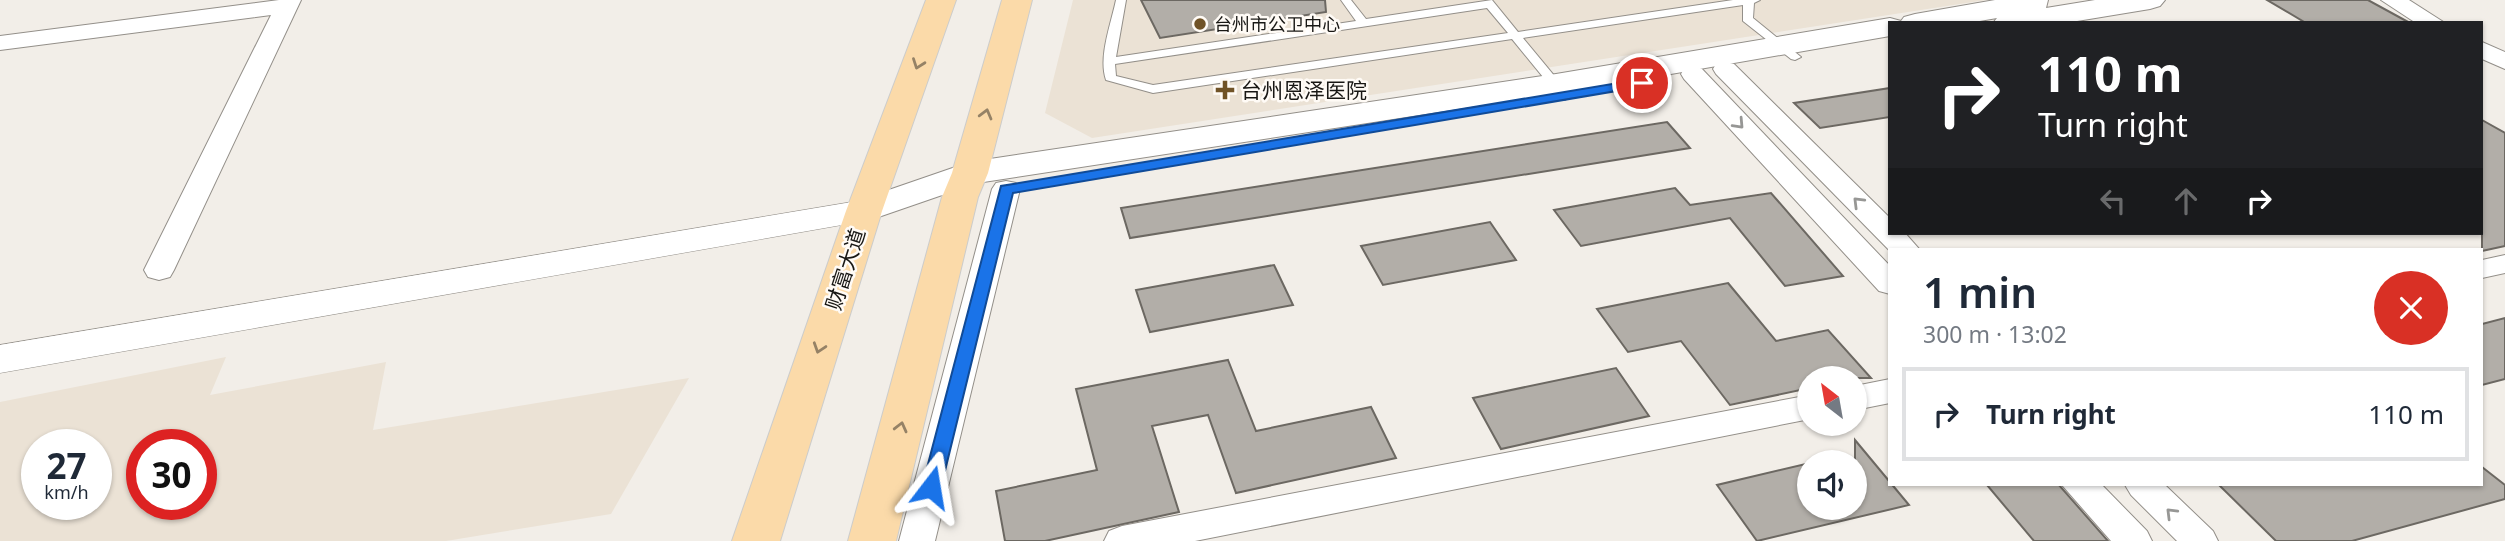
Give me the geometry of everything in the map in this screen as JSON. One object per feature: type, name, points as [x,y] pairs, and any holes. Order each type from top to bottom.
[{"type":"main road","name":"财富大道","points":[[756,541],[864,212],[941,0]]},
{"type":"main road","points":[[872,541],[965,185],[1017,0]]},
{"type":"main road","points":[[1926,21],[2047,0]]},
{"type":"main road","points":[[2020,21],[2150,0]]},
{"type":"main road","points":[[864,212],[965,185],[1560,90],[1709,72],[1888,27]]},
{"type":"main road","points":[[965,185],[1006,190],[1788,51],[1888,42]]},
{"type":"street","points":[[2392,0],[2429,21]]},
{"type":"street","points":[[0,43],[290,3]]},
{"type":"street","points":[[159,270],[290,3]]},
{"type":"street","points":[[2483,50],[2505,62]]},
{"type":"street","points":[[1709,72],[1888,234]]},
{"type":"street","points":[[1709,72],[1888,282]]},
{"type":"street","points":[[917,541],[1006,190]]},
{"type":"street","points":[[0,359],[864,212]]},
{"type":"street","points":[[1889,235],[1904,248]]},
{"type":"street","points":[[2483,269],[2505,264]]},
{"type":"street","points":[[1867,396],[1888,391]]},
{"type":"street","points":[[1122,541],[1797,410]]},
{"type":"street","points":[[2081,486],[2134,541]]},
{"type":"street","points":[[2144,486],[2200,541]]},
{"type":"lane","points":[[1121,0],[1109,61],[1110,78],[1153,89],[1751,0],[1747,19],[1788,51]]},
{"type":"lane","points":[[1346,0],[1363,23]]},
{"type":"lane","points":[[1109,61],[1363,23],[1453,5],[1488,2],[1560,90]]},
{"type":"shaded area","name":"台州恩泽医院","points":[[1073,0],[1986,0],[1092,138],[1045,113]]},
{"type":"shaded area","points":[[226,357],[210,395],[386,362],[373,430],[689,378],[611,514],[446,541],[0,541],[0,402]]},
{"type":"building","name":"台州市公卫中心","points":[[1141,0],[1325,0],[1326,12],[1160,38]]},
{"type":"building","points":[[2267,0],[2368,0],[2406,21],[2303,21]]},
{"type":"building","points":[[1888,88],[1888,117],[1820,128],[1794,103]]},
{"type":"building","points":[[2483,121],[2505,133],[2505,246],[2483,251]]},
{"type":"building","points":[[1667,122],[1690,148],[1130,238],[1121,208]]},
{"type":"building","points":[[1675,188],[1690,205],[1771,193],[1843,276],[1785,286],[1730,218],[1581,246],[1554,210]]},
{"type":"building","points":[[1490,222],[1516,260],[1383,285],[1361,246]]},
{"type":"building","points":[[1274,265],[1293,305],[1150,332],[1136,290]]},
{"type":"building","points":[[1728,283],[1776,341],[1828,330],[1860,366],[1797,366],[1797,391],[1730,405],[1681,341],[1628,352],[1597,309]]},
{"type":"building","points":[[2505,318],[2505,379],[2483,385],[2483,324]]},
{"type":"building","points":[[1228,360],[1256,431],[1371,407],[1396,458],[1236,493],[1208,415],[1152,426],[1179,512],[1045,541],[1005,541],[996,491],[1097,470],[1076,389]]},
{"type":"building","points":[[1616,368],[1649,416],[1501,449],[1473,398]]},
{"type":"building","points":[[1855,440],[1863,450],[1855,450]]},
{"type":"building","points":[[1867,454],[1888,480],[1888,486],[1893,486],[1909,505],[1867,515]]},
{"type":"building","points":[[1797,466],[1797,520],[1846,520],[1757,541],[1717,485]]},
{"type":"building","points":[[2483,468],[2505,485],[2505,499],[2352,541],[2276,541],[2220,486],[2483,486]]},
{"type":"building","points":[[1988,486],[2060,486],[2108,541],[2034,541]]},
{"type":"place","name":"台州市公卫中心","points":[[1200,24]]},
{"type":"place","name":"台州恩泽医院","points":[[1225,90]]},
{"type":"route","points":[[931,487],[1006,190],[1642,83]]}]
